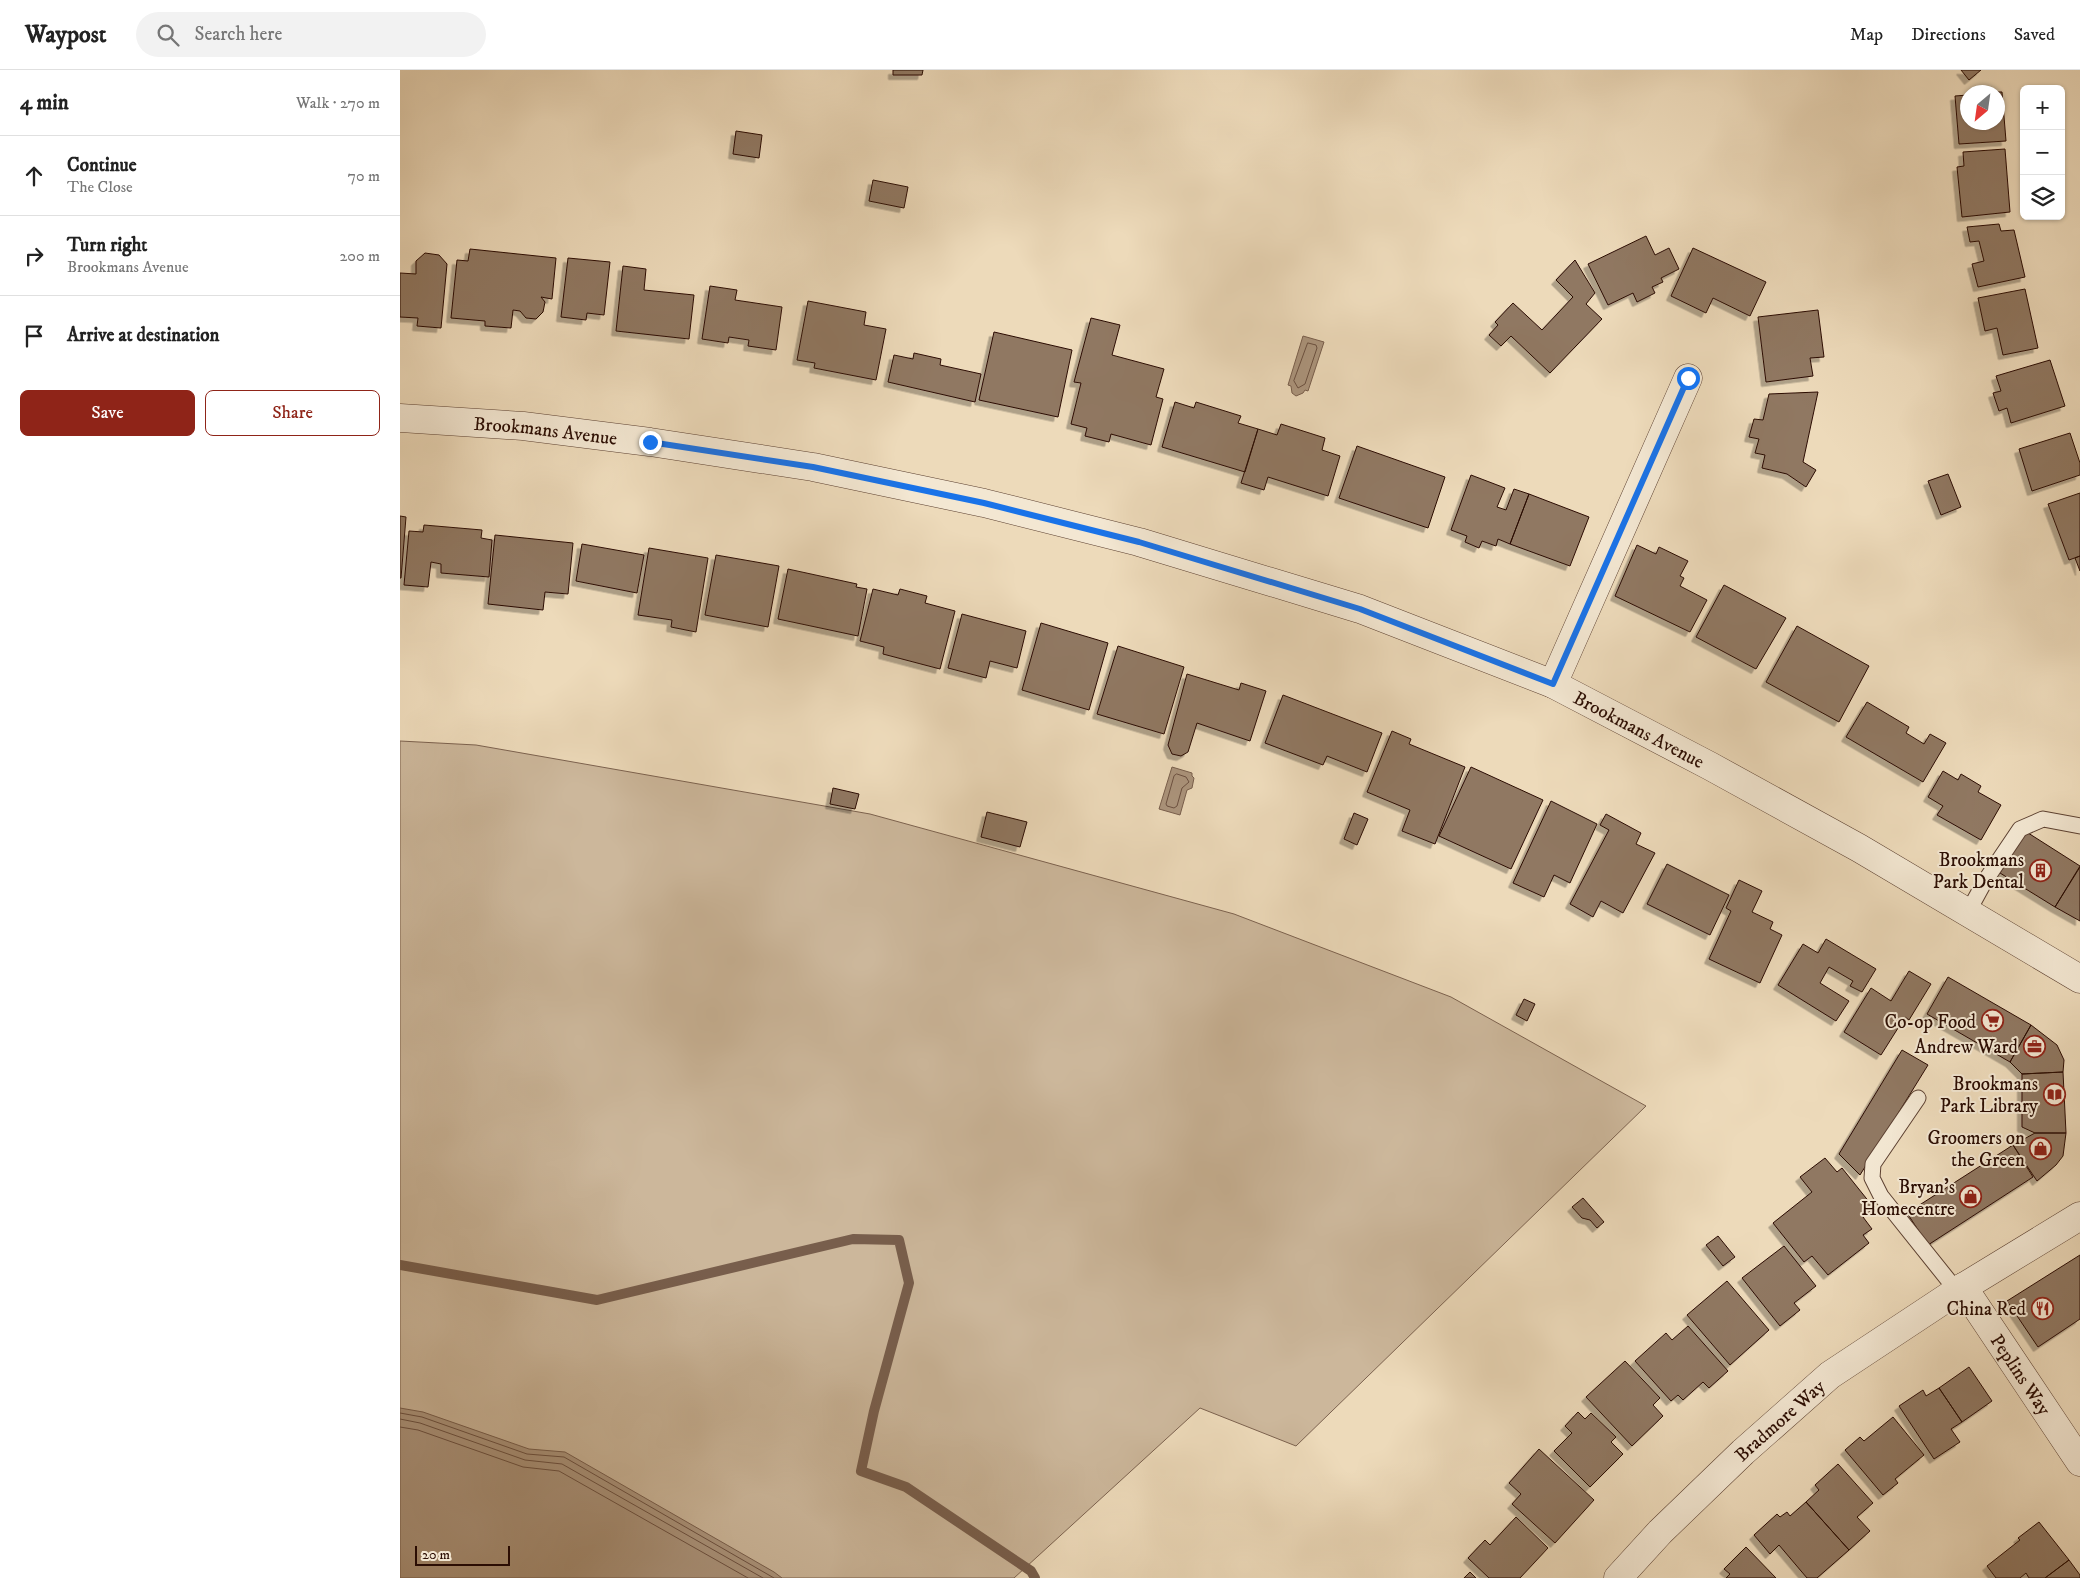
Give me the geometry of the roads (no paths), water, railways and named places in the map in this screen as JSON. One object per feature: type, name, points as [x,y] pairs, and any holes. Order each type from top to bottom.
[{"type":"street","points":[[1553,684],[1688,378]]},
{"type":"street","name":"Brookmans Avenue","points":[[400,418],[522,426],[650,442],[813,467],[984,503],[1139,542],[1360,609],[1553,684],[1784,807],[1968,912],[2080,979]]},
{"type":"street","name":"Bradmore Way","points":[[1618,1578],[1660,1532],[1742,1452],[1830,1375],[1960,1289],[2080,1216]]},
{"type":"street","name":"Peplins Way","points":[[1960,1289],[2080,1462]]},
{"type":"lane","points":[[1968,912],[1985,881],[2020,829],[2043,819],[2080,826]]},
{"type":"lane","points":[[1918,1098],[1873,1164],[1872,1178],[1881,1196],[1960,1289]]},
{"type":"water","points":[[1303,336],[1324,342],[1308,391],[1305,390],[1296,396],[1292,393],[1291,386],[1288,385]]},
{"type":"water","points":[[1172,767],[1192,773],[1194,778],[1192,788],[1187,790],[1180,815],[1159,809]]},
{"type":"water","points":[[400,1408],[423,1412],[529,1449],[565,1452],[782,1578],[400,1578]]},
{"type":"waterway","points":[[400,1265],[597,1300],[853,1239],[899,1240],[909,1283],[874,1411],[861,1471],[906,1487],[1031,1571],[1035,1578]]},
{"type":"place","name":"Brookmans Park Dental","points":[[2040,870]]},
{"type":"place","name":"Co-op Food","points":[[1992,1021]]},
{"type":"place","name":"Andrew Ward","points":[[2034,1046]]},
{"type":"place","name":"Brookmans Park Library","points":[[2054,1094]]},
{"type":"place","name":"Groomers on the Green","points":[[2041,1148]]},
{"type":"place","name":"Bryan's Homecentre","points":[[1971,1197]]},
{"type":"place","name":"China Red","points":[[2042,1308]]}]
